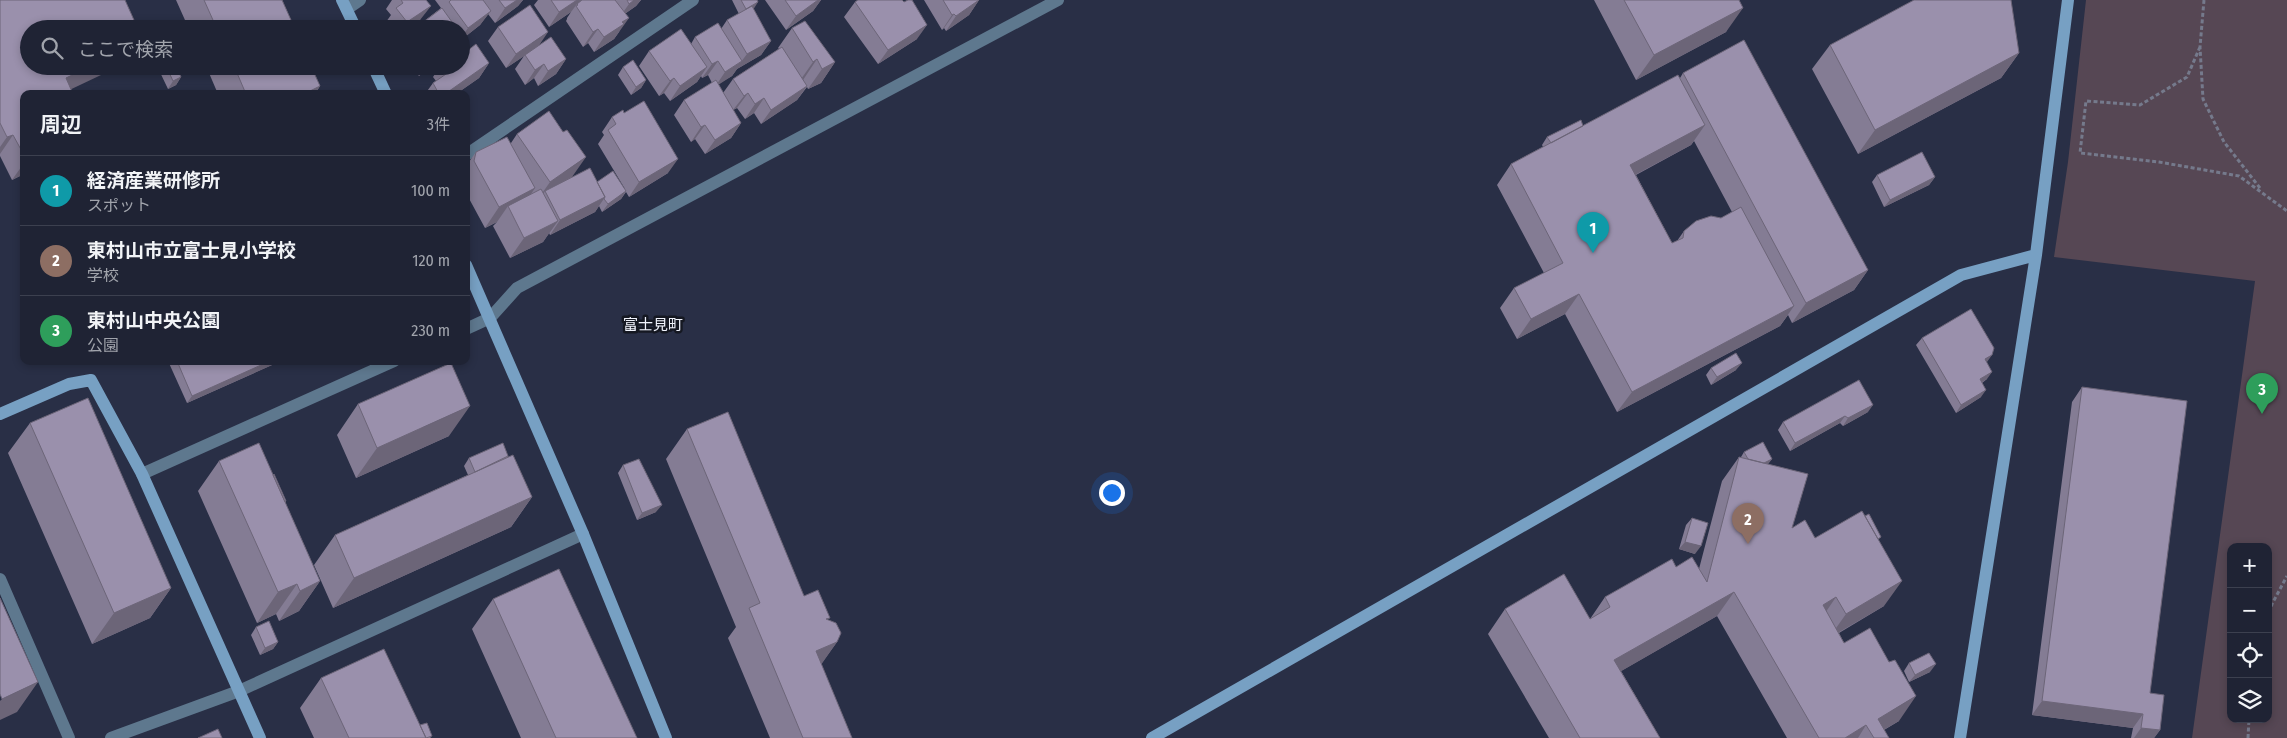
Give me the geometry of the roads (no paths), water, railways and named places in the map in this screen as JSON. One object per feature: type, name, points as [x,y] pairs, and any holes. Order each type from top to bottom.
[{"type":"street","points":[[352,20],[344,5],[360,0]]},
{"type":"street","points":[[470,152],[693,0]]},
{"type":"street","points":[[470,327],[490,318],[517,288],[1058,0]]},
{"type":"street","points":[[1960,738],[2036,255],[2068,0]]},
{"type":"street","points":[[377,75],[384,90]]},
{"type":"street","points":[[1152,738],[1961,275],[2036,255]]},
{"type":"street","points":[[470,274],[583,534],[666,738]]},
{"type":"street","points":[[142,474],[385,365]]},
{"type":"street","points":[[0,414],[69,384],[92,380],[142,474],[260,738]]},
{"type":"street","points":[[111,738],[239,691],[583,534]]},
{"type":"street","points":[[0,579],[69,738]]},
{"type":"place","name":"経済産業研修所","points":[[1593,253]]},
{"type":"place","name":"東村山中央公園","points":[[2262,414]]},
{"type":"place","name":"東村山市立富士見小学校","points":[[1748,544]]},
{"type":"district","name":"富士見町","points":[[653,325]]}]
